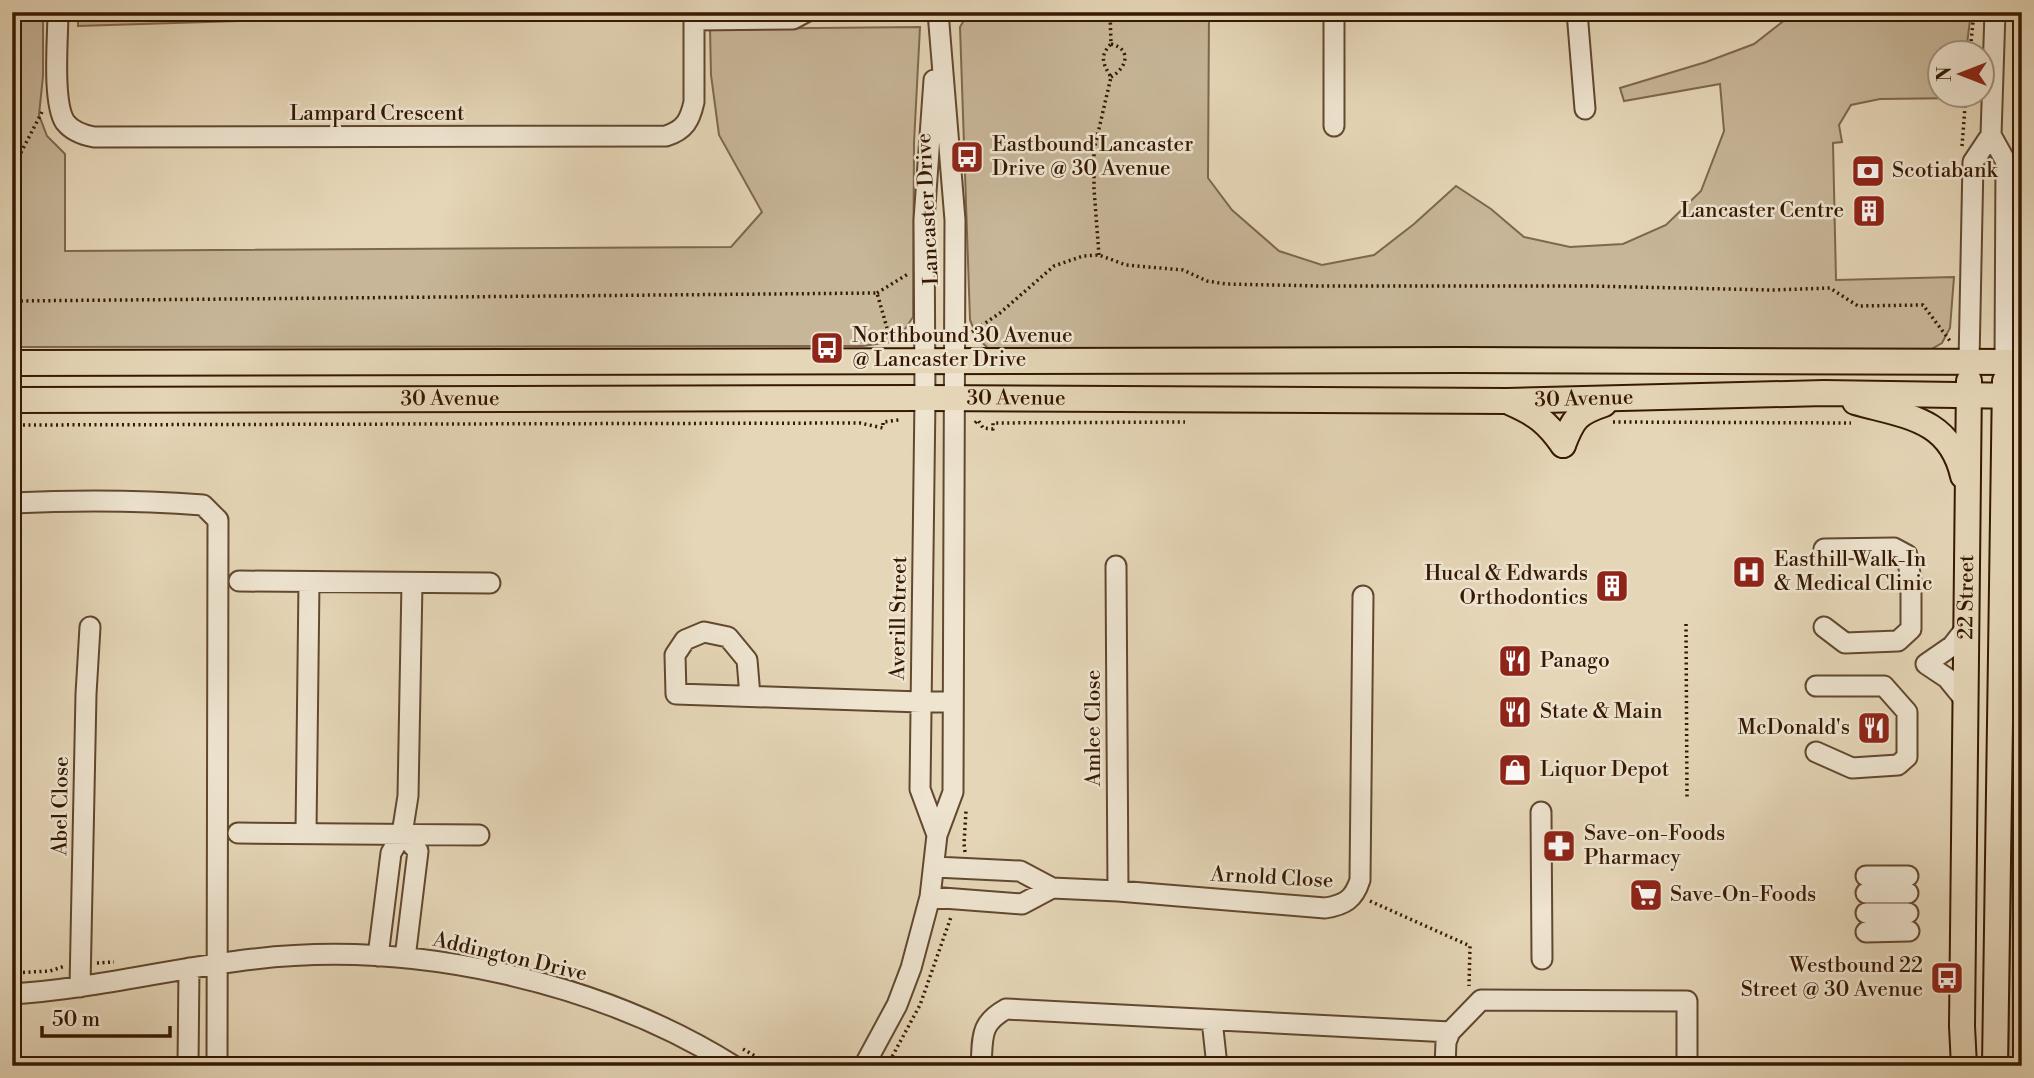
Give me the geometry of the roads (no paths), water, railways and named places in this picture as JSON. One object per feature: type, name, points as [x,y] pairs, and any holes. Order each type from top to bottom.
[{"type":"main road","name":"30 Avenue","points":[[12,363],[954,363],[1961,354],[2013,363]]},
{"type":"main road","name":"22 Street","points":[[1961,354],[1969,396],[1964,1066]]},
{"type":"main road","name":"22 Street","points":[[1994,1066],[2013,363]]},
{"type":"main road","name":"30 Avenue","points":[[12,400],[925,398],[1507,401],[1824,393],[2013,396]]},
{"type":"main road","points":[[1824,393],[1910,418],[1939,431],[1954,449],[1969,501]]},
{"type":"main road","points":[[1507,401],[1533,413],[1549,425],[1563,445],[1573,420],[1587,410],[1616,400]]},
{"type":"street","name":"Lampard Crescent","points":[[58,12],[58,95],[61,115],[66,124],[74,130],[93,137],[666,136],[684,128],[694,102],[694,16]]},
{"type":"street","points":[[694,16],[793,19],[806,12]]},
{"type":"street","points":[[1334,12],[1334,126]]},
{"type":"street","points":[[1577,12],[1586,110]]},
{"type":"street","name":"22 Street","points":[[1995,12],[1991,135],[2006,163],[2013,363]]},
{"type":"street","name":"Lancaster Drive","points":[[925,398],[924,220],[938,15]]},
{"type":"street","name":"Lancaster Drive","points":[[938,15],[955,220],[954,399]]},
{"type":"street","name":"22 Street","points":[[1961,354],[1973,163],[1991,135]]},
{"type":"street","name":"Averill Street","points":[[925,398],[920,789],[937,835]]},
{"type":"street","name":"Averill Street","points":[[864,1066],[897,1005],[911,968],[930,897],[937,835],[953,792],[954,399]]},
{"type":"street","points":[[12,503],[68,500],[156,501],[203,505],[218,520],[217,1066]]},
{"type":"street","points":[[1824,549],[1894,548],[1907,555],[1911,581],[1911,629],[1898,641],[1845,643],[1824,627]]},
{"type":"street","name":"Amlee Close","points":[[1116,566],[1118,891]]},
{"type":"street","points":[[239,581],[490,583]]},
{"type":"street","points":[[306,833],[309,582]]},
{"type":"street","points":[[378,956],[391,853],[402,834],[408,796],[412,583]]},
{"type":"street","name":"Arnold Close","points":[[935,867],[1020,871],[1052,888],[1325,908],[1344,904],[1355,895],[1360,880],[1363,596]]},
{"type":"street","name":"Abel Close","points":[[80,987],[86,694],[90,627]]},
{"type":"street","points":[[1965,700],[1947,678],[1926,664],[1952,646],[1966,628]]},
{"type":"street","points":[[750,696],[747,660],[728,637],[704,632],[685,640],[675,655],[676,694],[953,702]]},
{"type":"street","points":[[1816,686],[1884,686],[1907,712],[1907,757],[1898,765],[1852,768],[1816,760]]},
{"type":"street","points":[[1541,812],[1542,959]]},
{"type":"street","points":[[238,833],[479,835]]},
{"type":"street","points":[[402,834],[418,851],[405,958]]},
{"type":"street","points":[[1866,884],[1908,903],[1866,922]]},
{"type":"street","name":"Arnold Close","points":[[930,897],[1022,904],[1052,888]]},
{"type":"street","name":"Addington Drive","points":[[12,994],[80,987],[189,968],[296,955],[405,958],[470,967],[567,991],[656,1024],[734,1066]]},
{"type":"street","points":[[188,1066],[189,968]]},
{"type":"street","points":[[1445,1066],[1446,1042],[1450,1032],[1481,1000],[1687,1001],[1687,1066]]},
{"type":"street","points":[[981,1066],[983,1036],[991,1018],[1006,1009],[1450,1032]]},
{"type":"street","points":[[1212,1020],[1217,1066]]},
{"type":"place","name":"Eastbound Lancaster Drive @ 30 Avenue","points":[[967,157]]},
{"type":"place","name":"Scotiabank","points":[[1868,171]]},
{"type":"place","name":"Lancaster Centre","points":[[1869,211]]},
{"type":"place","name":"Northbound 30 Avenue @ Lancaster Drive","points":[[827,348]]},
{"type":"place","name":"Easthill Walk-In & Medical Clinic","points":[[1749,572]]},
{"type":"place","name":"Hucal & Edwards Orthodontics","points":[[1612,586]]},
{"type":"place","name":"Panago","points":[[1515,661]]},
{"type":"place","name":"State & Main","points":[[1515,712]]},
{"type":"place","name":"McDonald's","points":[[1874,728]]},
{"type":"place","name":"Liquor Depot","points":[[1515,770]]},
{"type":"place","name":"Save-on-Foods Pharmacy","points":[[1559,846]]},
{"type":"place","name":"Save-On-Foods","points":[[1646,895]]},
{"type":"place","name":"Westbound 22 Street @ 30 Avenue","points":[[1947,978]]}]
